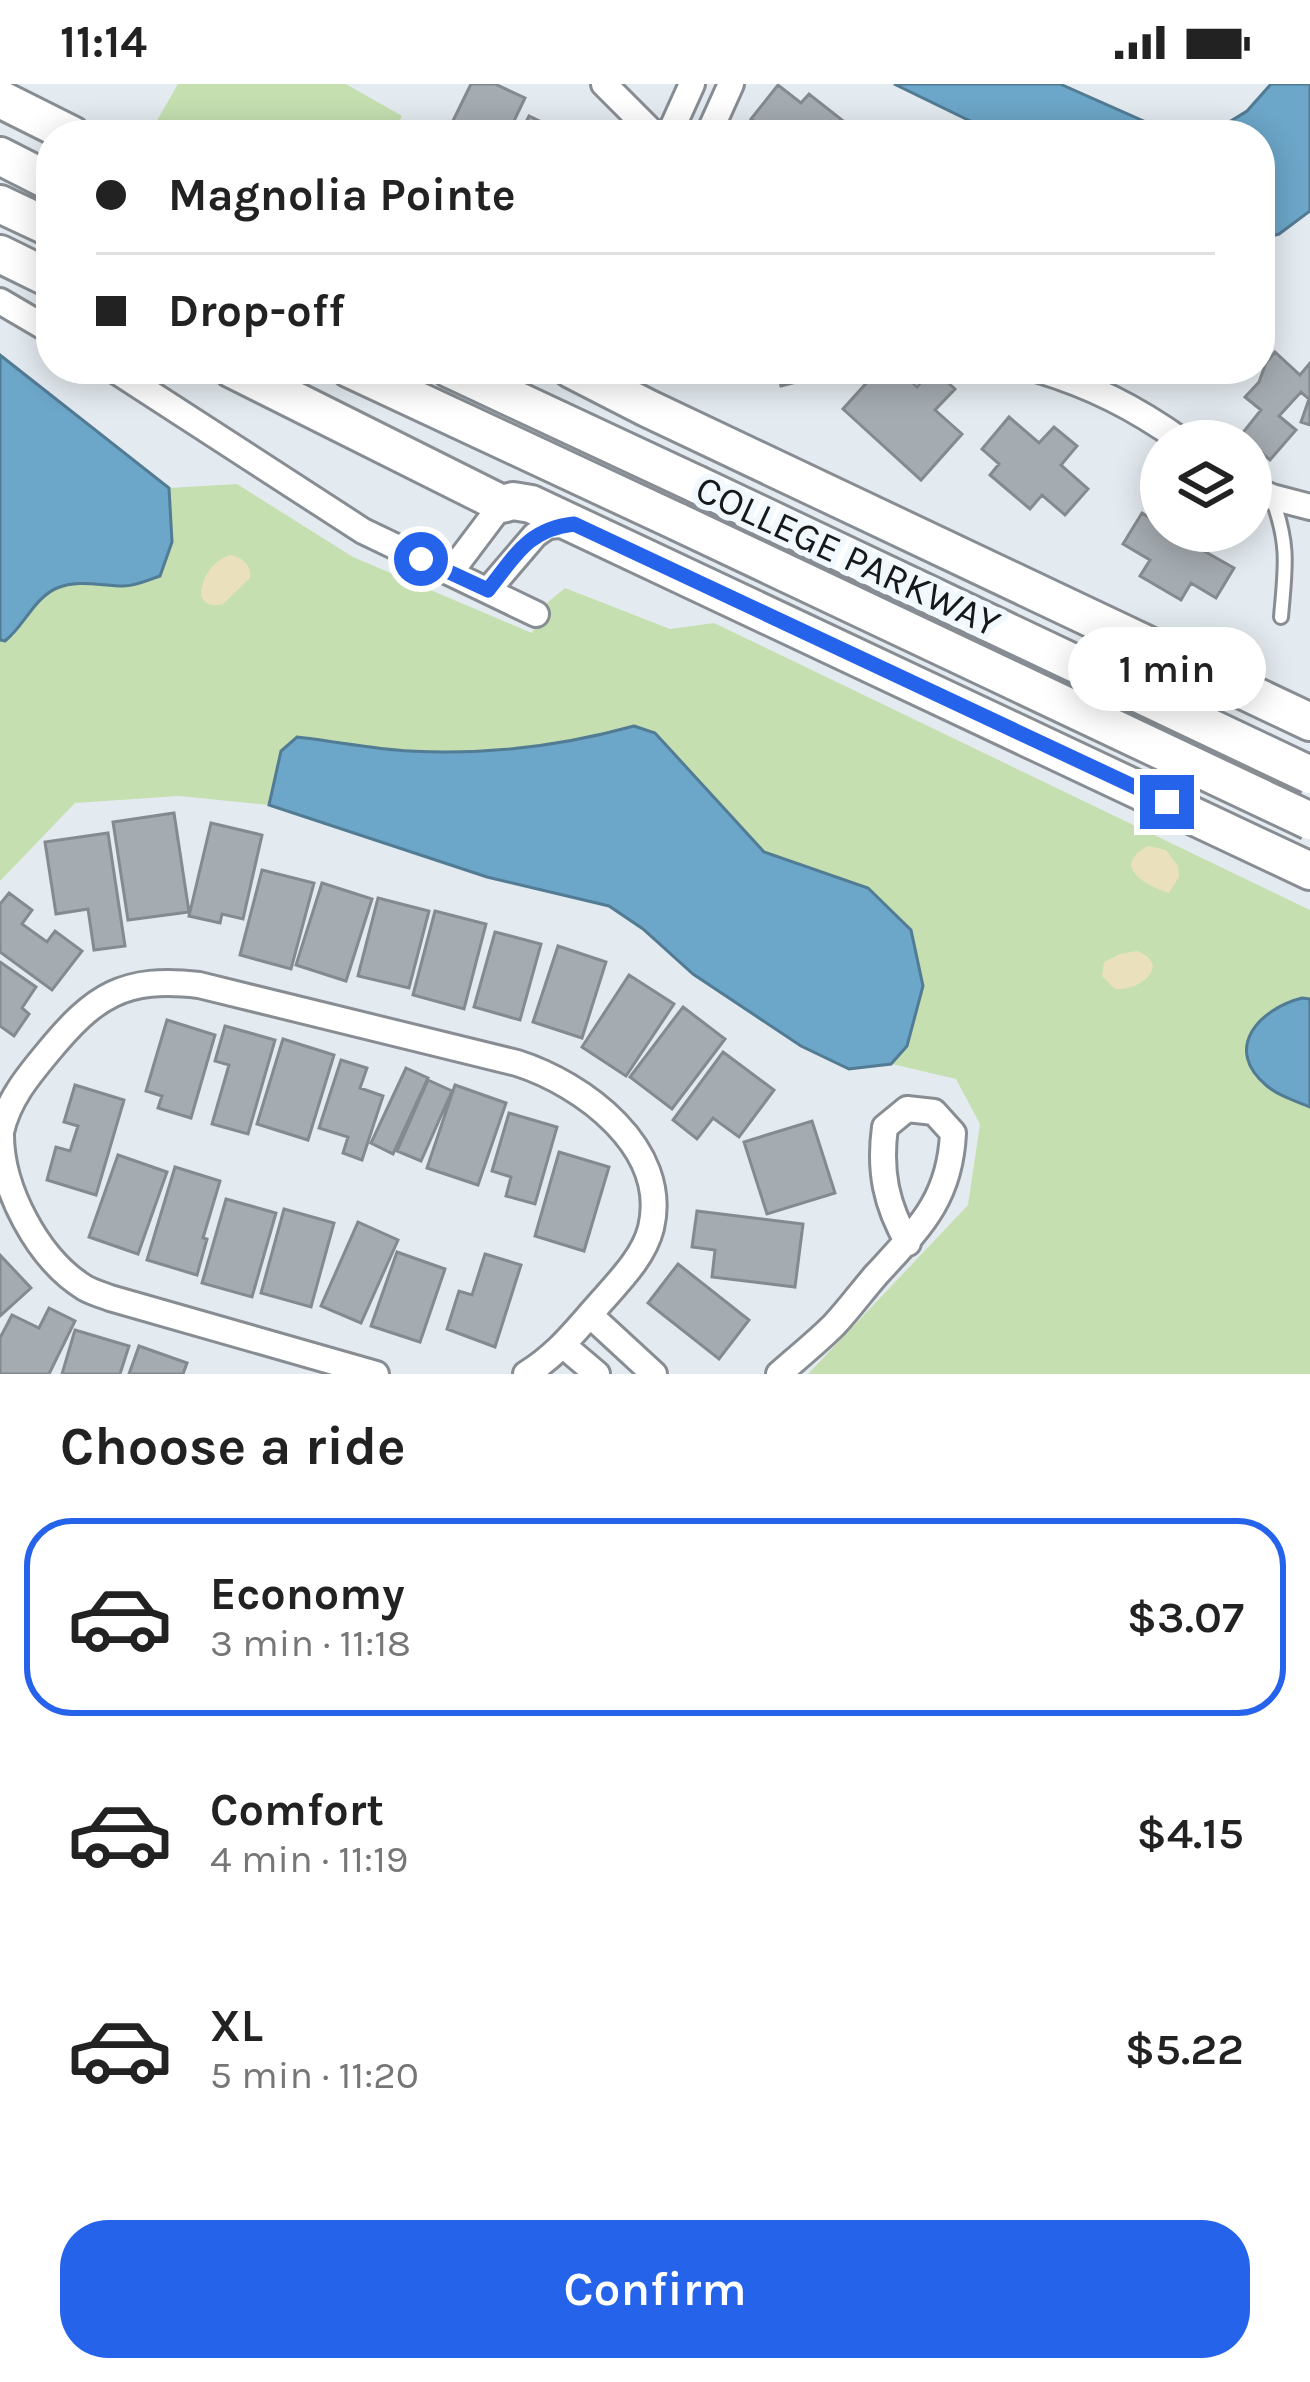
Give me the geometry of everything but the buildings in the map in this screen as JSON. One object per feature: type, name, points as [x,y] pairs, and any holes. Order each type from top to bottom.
[{"type":"main road","points":[[0,98],[43,120]]},
{"type":"main road","points":[[0,156],[36,174]]},
{"type":"main road","points":[[0,204],[36,221]]},
{"type":"main road","points":[[0,254],[36,271]]},
{"type":"main road","points":[[262,384],[502,504],[531,504],[1310,871]]},
{"type":"main road","name":"COLLEGE PARKWAY","points":[[382,384],[1310,821]]},
{"type":"main road","name":"COLLEGE PARKWAY","points":[[482,384],[1310,775]]},
{"type":"main road","points":[[613,384],[1310,726]]},
{"type":"main road","points":[[1225,682],[1258,739]]},
{"type":"main road","points":[[1167,802],[1196,804],[1230,794],[1258,739],[1310,726]]},
{"type":"main road","points":[[1230,794],[1249,831],[1269,851]]},
{"type":"street","points":[[604,84],[640,120]]},
{"type":"street","points":[[676,120],[692,84]]},
{"type":"street","points":[[715,120],[731,84]]},
{"type":"street","points":[[0,301],[36,322]]},
{"type":"street","points":[[136,384],[337,516],[536,614]]},
{"type":"street","points":[[1083,384],[1149,420]]},
{"type":"street","points":[[1272,495],[1310,507]]},
{"type":"street","points":[[450,573],[502,504]]},
{"type":"street","points":[[488,590],[548,526],[574,524]]},
{"type":"street","points":[[376,1374],[110,1298],[85,1288],[39,1244],[8,1195],[1,1168],[1,1134],[24,1081],[82,1013],[111,993],[142,983],[170,982],[221,991],[544,1071],[593,1104],[634,1144],[649,1172],[654,1201],[651,1230],[630,1267],[564,1346],[526,1374]]},
{"type":"street","points":[[779,1374],[835,1324],[908,1243],[941,1192],[952,1161],[953,1133],[934,1112],[907,1109],[885,1126],[881,1158],[892,1215],[908,1243]]},
{"type":"street","points":[[590,1315],[654,1374]]},
{"type":"street","points":[[564,1346],[597,1374]]},
{"type":"lane","points":[[1272,509],[1282,524],[1286,550],[1281,617]]},
{"type":"green space","points":[[178,84],[346,84],[402,116],[400,120],[157,120]]},
{"type":"green space","points":[[0,355],[169,488],[237,484],[353,557],[532,633],[548,602],[565,588],[670,629],[714,623],[1310,910],[1310,1374],[808,1374],[968,1205],[980,1124],[956,1079],[892,1064],[849,1069],[801,1046],[693,974],[609,906],[487,877],[269,805],[179,796],[75,803],[0,881]]},
{"type":"sand","points":[[230,555],[245,562],[250,578],[223,604],[210,604],[201,595],[206,576]]},
{"type":"sand","points":[[1148,846],[1166,850],[1178,866],[1179,877],[1169,893],[1142,880],[1132,868],[1137,853]]},
{"type":"sand","points":[[1137,951],[1152,963],[1149,976],[1134,986],[1115,989],[1102,976],[1104,962]]},
{"type":"water","points":[[894,84],[1060,84],[1141,120],[968,120]]},
{"type":"water","points":[[1271,84],[1310,84],[1310,211],[1275,235],[1275,120],[1232,120]]},
{"type":"water","points":[[0,355],[169,488],[172,542],[160,576],[128,586],[82,583],[57,588],[42,598],[5,641],[0,640]]},
{"type":"water","points":[[634,726],[655,733],[764,852],[868,888],[911,930],[923,986],[907,1046],[891,1064],[849,1069],[801,1046],[693,974],[609,906],[487,877],[269,805],[281,751],[297,737],[396,750],[467,752],[551,744]]},
{"type":"water","points":[[1302,998],[1310,999],[1310,1107],[1267,1086],[1247,1058],[1247,1045],[1260,1021]]},
{"type":"route","points":[[421,559],[488,590],[514,557],[548,526],[574,524],[1167,802]]}]
